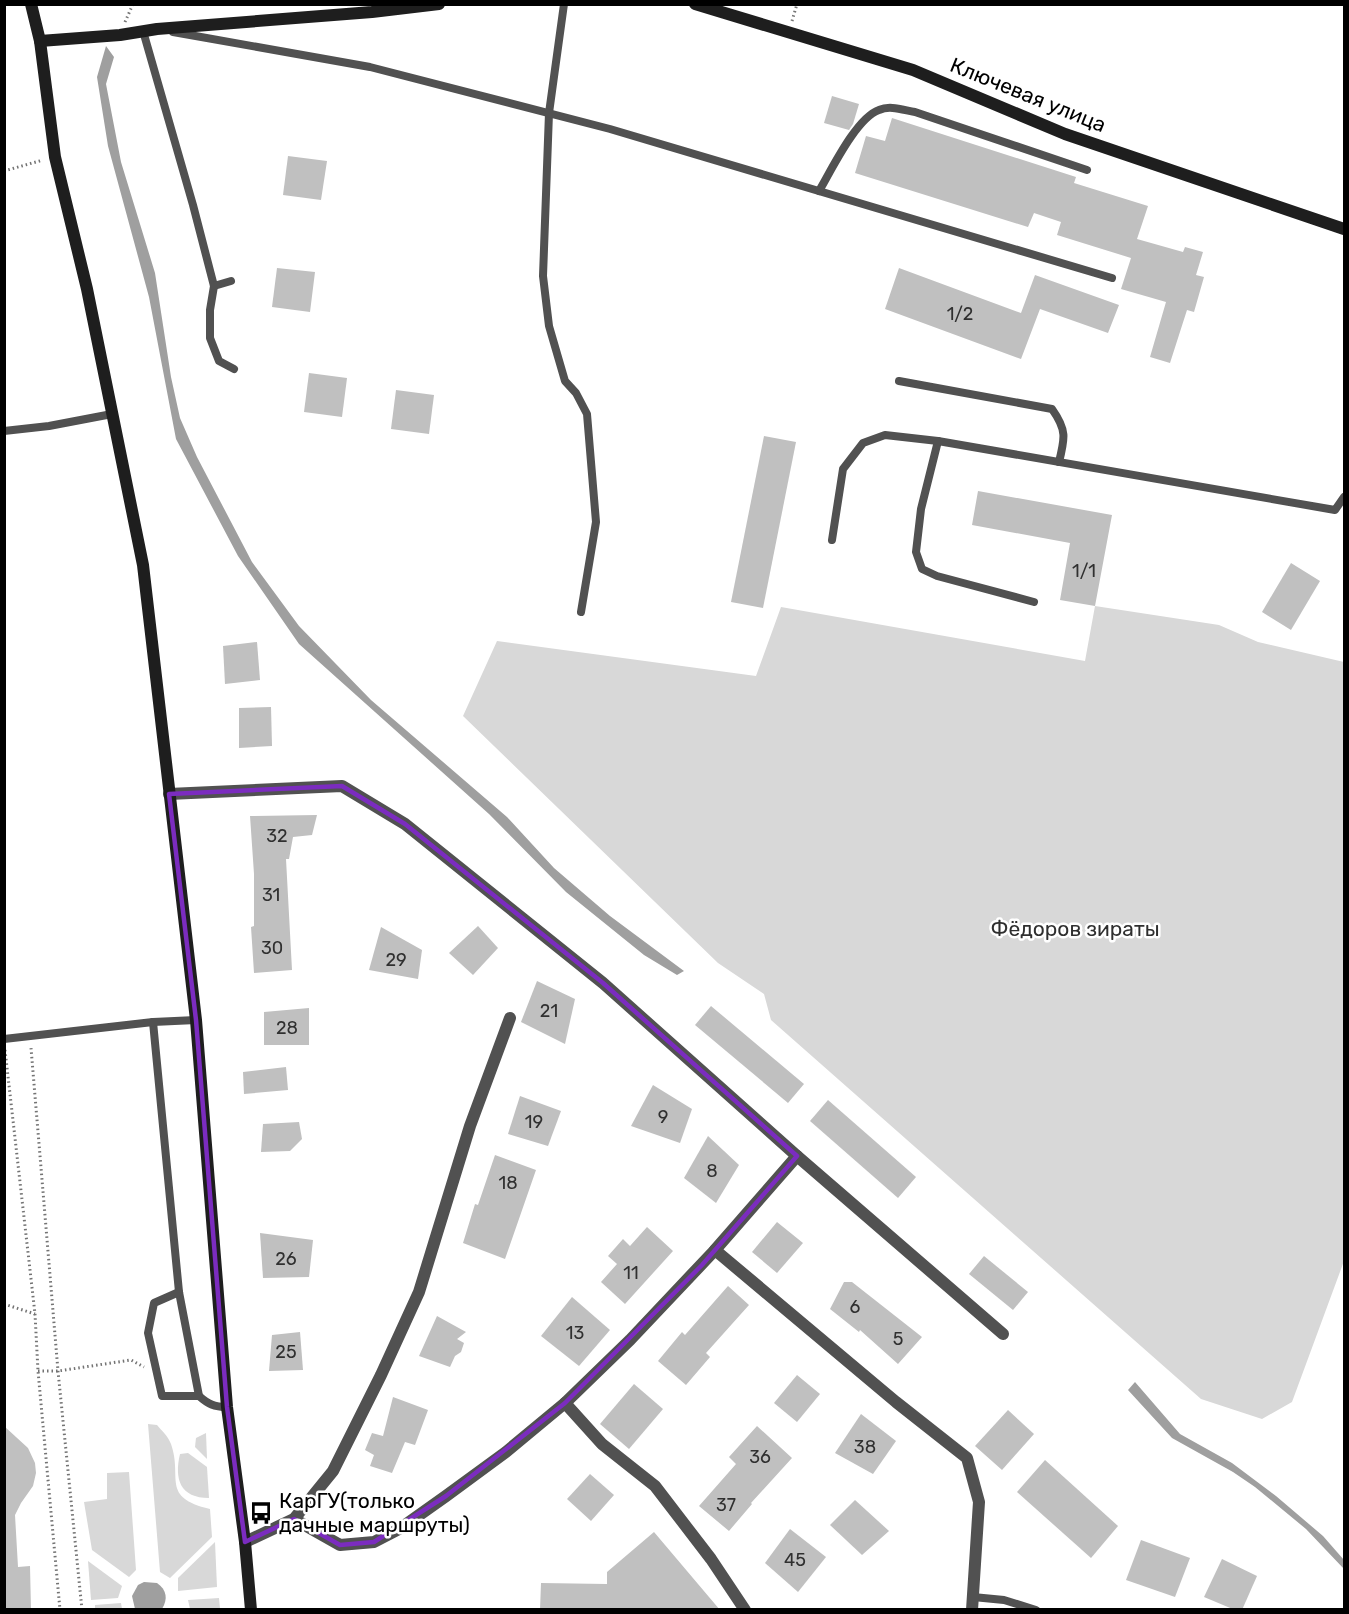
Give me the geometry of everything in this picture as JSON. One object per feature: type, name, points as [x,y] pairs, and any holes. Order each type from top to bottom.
[{"type":"street","points":[[31,4],[40,41],[55,157],[87,289],[143,565],[196,1020],[227,1407],[245,1542],[251,1610]]},
{"type":"street","points":[[40,41],[439,4]]},
{"type":"street","name":"Ключевая улица","points":[[695,4],[913,70],[1065,134],[1344,229]]},
{"type":"street","points":[[169,794],[342,786],[405,824],[595,976],[797,1156],[1003,1334]]},
{"type":"street","points":[[245,1542],[294,1519],[333,1471],[419,1292],[470,1126],[510,1018]]},
{"type":"street","points":[[294,1519],[340,1545],[374,1542],[401,1528],[463,1484],[566,1403],[630,1340],[715,1250],[797,1156]]},
{"type":"street","points":[[715,1250],[966,1458],[979,1502],[972,1603]]},
{"type":"street","points":[[566,1403],[602,1444],[654,1486],[711,1559],[745,1610]]},
{"type":"lane","points":[[564,4],[549,113],[543,276],[548,316],[565,381],[576,393],[587,414],[596,522],[581,612]]},
{"type":"lane","points":[[157,29],[370,67],[549,113],[610,129],[1112,278]]},
{"type":"lane","points":[[143,31],[214,286],[210,310],[210,338],[219,361],[234,369]]},
{"type":"lane","points":[[819,191],[846,143],[864,121],[877,110],[890,107],[915,112],[1087,170]]},
{"type":"lane","points":[[214,286],[231,281]]},
{"type":"lane","points":[[899,381],[1052,409],[1062,423],[1065,438],[1059,462]]},
{"type":"lane","points":[[4,431],[49,426],[112,414]]},
{"type":"lane","points":[[832,540],[843,469],[863,442],[885,435],[938,441],[1344,512]]},
{"type":"lane","points":[[938,441],[921,509],[916,552],[922,569],[937,576],[1034,602]]},
{"type":"lane","points":[[1335,510],[1344,498]]},
{"type":"lane","points":[[4,1040],[153,1022],[196,1020]]},
{"type":"lane","points":[[153,1022],[179,1292],[199,1396],[215,1407],[227,1407]]},
{"type":"lane","points":[[179,1292],[154,1303],[148,1333],[162,1396],[199,1396]]},
{"type":"lane","points":[[972,1603],[1004,1600],[1036,1610]]},
{"type":"path","points":[[4,171],[55,157]]},
{"type":"path","points":[[30,1037],[58,1371],[82,1610]]},
{"type":"path","points":[[4,1040],[35,1314],[38,1371],[60,1610]]},
{"type":"path","points":[[4,1304],[35,1314]]},
{"type":"path","points":[[38,1371],[58,1371],[131,1360],[157,1374]]},
{"type":"highlighted area","points":[[342,786],[405,824],[603,983],[797,1156],[702,1265],[565,1403],[446,1496],[374,1542],[340,1545],[294,1519],[245,1542],[227,1407],[196,1020],[169,794]]},
{"type":"green space","name":"Фёдоров зираты","points":[[1095,606],[1219,625],[1258,642],[1344,662],[1344,1261],[1292,1402],[1262,1419],[1201,1399],[771,1020],[764,994],[718,963],[463,716],[497,641],[756,676],[781,607],[1085,661]]},
{"type":"green space","points":[[148,1424],[157,1425],[170,1441],[174,1456],[176,1485],[184,1499],[210,1509],[212,1537],[170,1578],[160,1572]]},
{"type":"green space","points":[[206,1433],[207,1459],[195,1447],[196,1438]]},
{"type":"green space","points":[[188,1453],[207,1467],[209,1498],[191,1495],[181,1485],[178,1463],[180,1454]]},
{"type":"green space","points":[[129,1472],[136,1570],[129,1577],[92,1550],[84,1502],[107,1499],[107,1473]]},
{"type":"green space","points":[[215,1542],[217,1587],[178,1591],[178,1578]]},
{"type":"green space","points":[[88,1561],[122,1586],[118,1598],[91,1600]]},
{"type":"green space","points":[[219,1598],[220,1609],[190,1609],[188,1600]]},
{"type":"green space","points":[[121,1603],[122,1609],[95,1609],[95,1605]]},
{"type":"shaded area","points":[[106,46],[114,57],[106,84],[121,162],[155,273],[171,377],[180,418],[197,457],[252,562],[299,626],[371,700],[507,817],[554,868],[610,916],[684,971],[677,975],[644,955],[566,892],[489,814],[299,644],[238,556],[176,439],[149,297],[108,146],[97,77]]},
{"type":"shaded area","points":[[1135,1382],[1180,1434],[1232,1463],[1323,1536],[1344,1560],[1344,1569],[1306,1529],[1255,1487],[1172,1438],[1128,1390]]},
{"type":"shaded area","points":[[144,1582],[157,1583],[165,1592],[166,1598],[162,1609],[135,1609],[132,1596],[138,1585]]},
{"type":"building","points":[[832,96],[859,104],[849,130],[824,123]]},
{"type":"building","points":[[892,118],[1076,177],[1074,183],[1148,206],[1137,239],[1183,252],[1185,247],[1203,252],[1196,275],[1204,277],[1194,312],[1187,310],[1170,363],[1150,357],[1166,302],[1121,289],[1131,258],[1057,235],[1061,222],[1034,213],[1028,227],[855,173],[866,136],[885,141]]},
{"type":"building","points":[[288,156],[327,161],[321,200],[283,195]]},
{"type":"building","points":[[277,268],[315,272],[310,312],[272,307]]},
{"type":"building","points":[[899,268],[1021,313],[1035,275],[1119,305],[1108,333],[1040,309],[1021,359],[885,309]]},
{"type":"building","points":[[309,373],[347,378],[342,417],[304,412]]},
{"type":"building","points":[[396,390],[434,395],[429,434],[391,429]]},
{"type":"building","points":[[764,436],[796,442],[763,608],[731,602]]},
{"type":"building","points":[[978,491],[1112,515],[1095,606],[1060,600],[1070,543],[972,525]]},
{"type":"building","points":[[1291,563],[1320,581],[1291,630],[1262,612]]},
{"type":"building","points":[[257,642],[260,680],[225,684],[223,646]]},
{"type":"building","points":[[271,707],[272,746],[239,748],[239,708]]},
{"type":"building","points":[[317,815],[312,835],[293,837],[289,859],[286,859],[292,970],[254,973],[251,927],[254,926],[254,874],[250,816]]},
{"type":"building","points":[[478,926],[498,948],[473,975],[449,953]]},
{"type":"building","points":[[381,927],[422,950],[418,979],[369,970]]},
{"type":"building","points":[[537,981],[575,999],[565,1044],[521,1022]]},
{"type":"building","points":[[711,1006],[804,1084],[788,1103],[695,1025]]},
{"type":"building","points":[[309,1008],[309,1045],[264,1045],[264,1012]]},
{"type":"building","points":[[286,1067],[288,1090],[244,1094],[243,1072]]},
{"type":"building","points":[[653,1085],[692,1109],[680,1143],[631,1126]]},
{"type":"building","points":[[520,1096],[561,1111],[548,1146],[508,1134]]},
{"type":"building","points":[[828,1100],[916,1177],[898,1198],[810,1121]]},
{"type":"building","points":[[299,1122],[302,1139],[290,1151],[261,1152],[263,1124]]},
{"type":"building","points":[[708,1136],[739,1165],[716,1203],[684,1178]]},
{"type":"building","points":[[495,1155],[536,1170],[505,1259],[463,1243],[475,1204],[478,1205]]},
{"type":"building","points":[[777,1222],[803,1243],[777,1273],[752,1252]]},
{"type":"building","points":[[647,1227],[673,1251],[625,1304],[601,1282],[617,1264],[608,1256],[623,1239],[630,1246]]},
{"type":"building","points":[[260,1233],[313,1240],[309,1277],[263,1278]]},
{"type":"building","points":[[984,1256],[1028,1292],[1013,1310],[969,1274]]},
{"type":"building","points":[[844,1282],[852,1282],[922,1337],[898,1364],[860,1330],[859,1332],[830,1309]]},
{"type":"building","points":[[728,1286],[749,1305],[706,1353],[710,1357],[686,1385],[658,1361],[682,1332],[685,1335]]},
{"type":"building","points":[[572,1297],[610,1330],[579,1366],[541,1336]]},
{"type":"building","points":[[437,1316],[466,1332],[457,1339],[464,1343],[461,1352],[455,1356],[450,1367],[419,1356]]},
{"type":"building","points":[[300,1332],[303,1370],[269,1371],[272,1335]]},
{"type":"building","points":[[797,1375],[820,1394],[797,1422],[774,1403]]},
{"type":"building","points":[[634,1384],[663,1409],[629,1449],[600,1424]]},
{"type":"building","points":[[393,1397],[428,1410],[415,1445],[405,1442],[392,1473],[370,1466],[374,1455],[365,1450],[372,1433],[383,1436]]},
{"type":"building","points":[[1008,1410],[1034,1434],[1002,1470],[975,1446]]},
{"type":"building","points":[[861,1414],[896,1441],[873,1474],[835,1453]]},
{"type":"building","points":[[4,1426],[28,1448],[35,1463],[36,1473],[33,1486],[15,1515],[18,1567],[30,1566],[31,1610],[4,1610]]},
{"type":"building","points":[[757,1426],[792,1458],[729,1531],[699,1506],[736,1464],[729,1457]]},
{"type":"building","points":[[1045,1460],[1118,1526],[1091,1558],[1017,1492]]},
{"type":"building","points":[[590,1474],[614,1495],[591,1521],[567,1499]]},
{"type":"building","points":[[855,1500],[889,1531],[862,1555],[830,1525]]},
{"type":"building","points":[[790,1529],[826,1557],[798,1592],[765,1563]]},
{"type":"building","points":[[654,1532],[720,1610],[540,1610],[541,1583],[607,1584],[607,1572]]},
{"type":"building","points":[[1141,1540],[1190,1558],[1175,1597],[1126,1580]]},
{"type":"building","points":[[1222,1559],[1257,1576],[1242,1610],[1235,1610],[1204,1597]]},
{"type":"place","name":"КарГУ(только дачные маршруты)","points":[[261,1513]]}]
